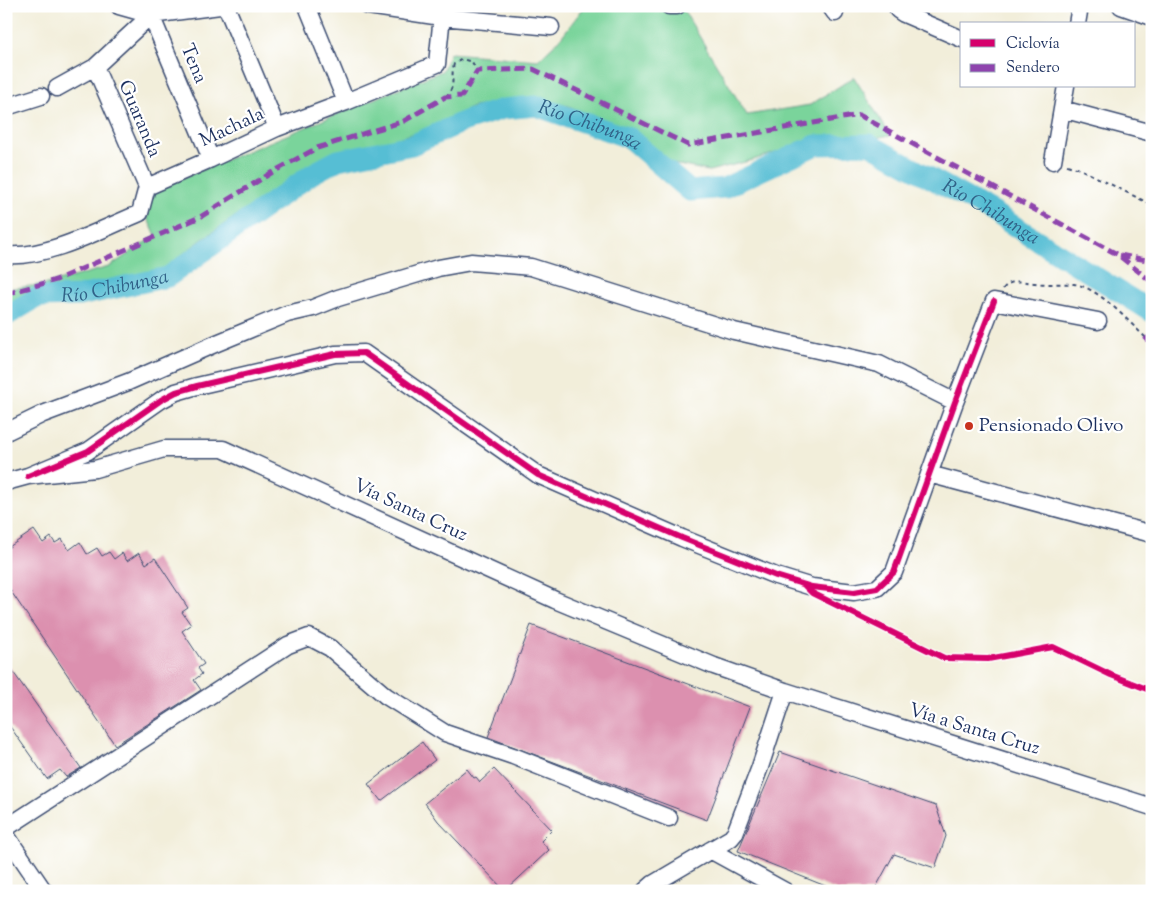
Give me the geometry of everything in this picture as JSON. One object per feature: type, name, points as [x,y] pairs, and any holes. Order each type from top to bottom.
[{"type":"street","points":[[119,6],[151,15],[220,6]]},
{"type":"street","points":[[226,6],[277,128]]},
{"type":"street","points":[[307,6],[346,102]]},
{"type":"street","points":[[368,6],[442,11],[551,27]]},
{"type":"street","points":[[669,6],[677,6]]},
{"type":"street","points":[[898,6],[898,10],[904,14],[960,38]]},
{"type":"street","points":[[1077,22],[1080,6]]},
{"type":"street","points":[[1121,6],[1152,17]]},
{"type":"street","name":"Machala","points":[[146,186],[211,159],[277,128],[437,64],[442,11]]},
{"type":"street","points":[[57,88],[95,66],[151,15]]},
{"type":"street","name":"Tena","points":[[151,15],[211,159]]},
{"type":"street","name":"Guaranda","points":[[95,66],[146,186]]},
{"type":"street","points":[[1052,161],[1066,88]]},
{"type":"street","points":[[6,107],[41,96]]},
{"type":"street","points":[[1062,109],[1152,133]]},
{"type":"street","points":[[6,255],[17,256],[46,252],[140,213],[146,186]]},
{"type":"street","points":[[6,432],[43,414],[128,382],[288,314],[313,308],[338,298],[438,268],[471,262],[531,267],[734,331],[878,364],[955,402]]},
{"type":"street","points":[[28,476],[88,451],[146,410],[176,392],[224,379],[348,353],[364,353],[538,474],[682,538],[776,576],[812,587],[854,592],[877,588],[894,572],[955,402],[994,301],[1098,321]]},
{"type":"street","name":"Vía Santa Cruz","points":[[6,482],[28,476],[95,469],[164,449],[222,449],[555,600],[714,666],[785,691]]},
{"type":"street","points":[[929,474],[1152,534]]},
{"type":"street","points":[[6,828],[288,645],[309,637],[330,648],[386,696],[445,733],[513,756],[669,818]]},
{"type":"street","points":[[646,891],[653,884],[731,838],[735,833],[760,767],[785,691]]},
{"type":"street","name":"Vía a Santa Cruz","points":[[785,691],[1152,807]]},
{"type":"street","points":[[6,835],[44,891]]},
{"type":"street","points":[[710,850],[785,891]]},
{"type":"path","points":[[445,97],[450,93],[454,85],[452,73],[454,64],[462,59],[472,62],[477,72]]},
{"type":"path","points":[[1052,161],[1080,169],[1152,205]]},
{"type":"path","points":[[994,301],[1007,284],[1016,281],[1045,284],[1075,284],[1094,292],[1145,337],[1152,330]]},
{"type":"green space","points":[[585,6],[681,6],[747,115],[810,105],[854,77],[890,135],[864,140],[833,138],[709,171],[668,163],[615,128],[569,106],[527,99],[473,107],[423,131],[351,151],[302,171],[204,238],[154,276],[101,285],[14,304],[6,308],[6,289],[47,284],[109,267],[156,235],[147,218],[153,190],[442,71],[450,53],[538,60],[559,40]]},
{"type":"building","points":[[34,530],[43,543],[51,537],[55,543],[62,539],[69,550],[80,542],[87,554],[97,548],[102,556],[109,552],[114,559],[122,553],[127,561],[139,553],[146,564],[155,558],[188,608],[182,612],[191,625],[182,631],[204,664],[198,668],[202,674],[194,680],[201,690],[115,745],[6,584],[6,549]]},
{"type":"building","points":[[531,625],[750,707],[707,820],[488,737]]},
{"type":"building","points":[[6,662],[81,768],[66,777],[60,770],[47,779],[6,721]]},
{"type":"building","points":[[422,742],[435,760],[381,801],[368,784]]},
{"type":"building","points":[[780,752],[936,806],[946,836],[935,868],[894,854],[874,891],[838,891],[738,851]]},
{"type":"building","points":[[467,769],[480,782],[494,769],[552,830],[541,841],[549,850],[505,891],[438,821],[425,803]]},
{"type":"waterway","name":"Río Chibunga","points":[[6,316],[38,297],[79,296],[168,277],[312,174],[338,160],[412,145],[465,121],[503,109],[536,106],[629,138],[690,191],[724,188],[816,145],[869,144],[992,212],[1152,312]]},
{"type":"marked path","points":[[6,294],[56,280],[200,217],[271,173],[317,148],[404,121],[445,97],[462,96],[477,71],[533,69],[688,145],[859,115],[1117,254],[1152,282]]},
{"type":"marked path","points":[[1120,255],[1152,261]]},
{"type":"marked path","points":[[1145,337],[1152,344]]},
{"type":"cycle path","points":[[28,476],[88,451],[161,400],[176,392],[335,354],[364,353],[538,475],[682,538],[776,576],[812,587],[854,592],[877,588],[894,572],[955,402],[994,301]]},
{"type":"cycle path","points":[[805,586],[812,593],[944,658],[988,659],[1053,647],[1111,675],[1152,691]]},
{"type":"place","name":"Pensionado Olivo","points":[[969,426]]}]
